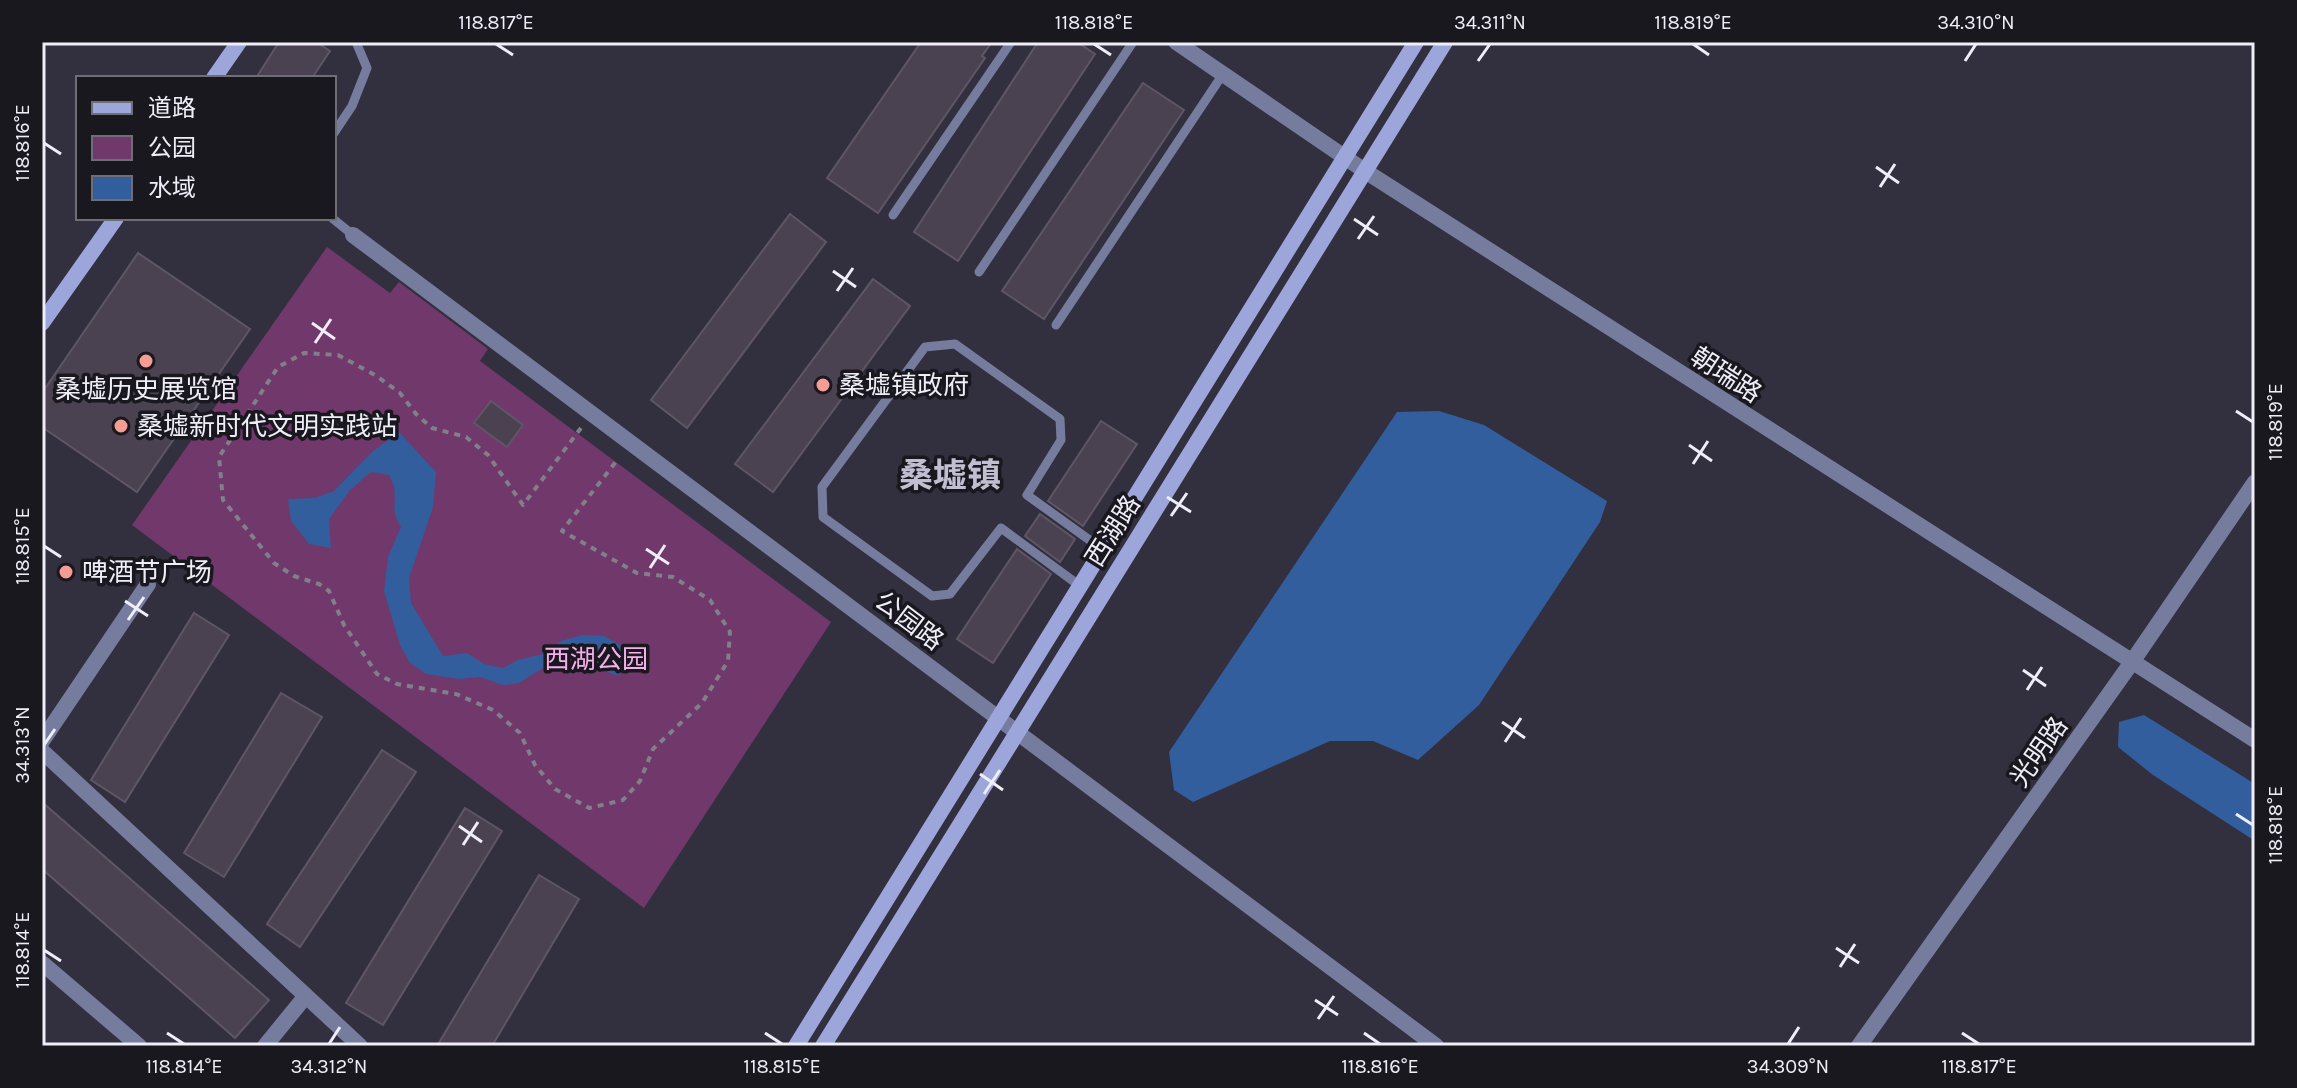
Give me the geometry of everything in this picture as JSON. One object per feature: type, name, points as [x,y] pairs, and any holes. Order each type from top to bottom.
[{"type":"main road","points":[[215,76],[239,42]]},
{"type":"main road","name":"西湖路","points":[[796,1046],[1416,42]]},
{"type":"main road","name":"西湖路","points":[[823,1046],[1445,42]]},
{"type":"main road","points":[[42,323],[115,220]]},
{"type":"street","name":"朝瑞路","points":[[1176,42],[1365,171],[2255,740]]},
{"type":"street","name":"公园路","points":[[353,235],[1436,1046]]},
{"type":"street","name":"光明路","points":[[1859,1046],[2132,662],[2255,482]]},
{"type":"street","points":[[42,741],[148,584]]},
{"type":"street","points":[[42,751],[360,1046]]},
{"type":"street","points":[[42,963],[139,1046]]},
{"type":"street","points":[[265,1046],[305,997]]},
{"type":"lane","points":[[336,130],[352,106],[367,68],[356,42]]},
{"type":"lane","points":[[893,215],[1011,42]]},
{"type":"lane","points":[[979,272],[1133,42]]},
{"type":"lane","points":[[1056,325],[1223,74]]},
{"type":"lane","points":[[334,220],[353,235]]},
{"type":"lane","points":[[1080,586],[1001,528],[950,594],[932,596],[823,517],[822,487],[925,347],[955,344],[1060,419],[1061,440],[1027,495],[1102,549]]},
{"type":"path","points":[[592,414],[523,505],[488,455],[466,437],[432,428],[400,393],[338,355],[304,353],[278,367],[219,457],[223,500],[274,563],[294,576],[319,584],[329,591],[344,625],[377,674],[397,684],[456,694],[493,710],[520,733],[535,765],[555,789],[589,808],[623,800],[640,781],[653,749],[702,703],[728,661],[730,632],[710,600],[673,577],[637,573],[562,531],[631,443]]},
{"type":"green space","name":"西湖公园","points":[[327,247],[390,293],[399,282],[488,349],[480,361],[831,622],[644,908],[132,525]]},
{"type":"water","points":[[1439,411],[1484,425],[1607,501],[1600,522],[1479,705],[1418,760],[1373,741],[1330,741],[1193,802],[1174,790],[1169,752],[1397,412]]},
{"type":"water","points":[[399,432],[436,472],[433,507],[409,578],[411,603],[443,656],[467,653],[484,664],[503,668],[518,660],[543,654],[561,641],[582,635],[604,636],[622,646],[632,662],[618,676],[596,668],[604,648],[587,649],[549,664],[519,683],[503,685],[480,677],[459,679],[426,674],[410,663],[400,645],[384,591],[388,557],[401,527],[395,513],[393,483],[389,475],[371,472],[350,490],[329,519],[331,548],[309,544],[291,521],[288,499],[315,498],[334,491],[372,452]]},
{"type":"water","points":[[2144,715],[2255,784],[2255,841],[2153,775],[2118,747],[2119,722]]},
{"type":"building","points":[[279,42],[316,42],[330,51],[313,76],[257,76]]},
{"type":"building","points":[[921,42],[992,42],[982,56],[985,58],[878,213],[827,178]]},
{"type":"building","points":[[1038,42],[1077,42],[1095,54],[958,261],[914,232]]},
{"type":"building","points":[[1143,83],[1184,110],[1044,319],[1002,291]]},
{"type":"building","points":[[790,214],[826,242],[687,428],[651,400]]},
{"type":"building","name":"桑墟历史展览馆","points":[[138,253],[250,329],[137,492],[42,427],[42,393]]},
{"type":"building","name":"桑墟镇政府","points":[[873,279],[910,306],[773,492],[735,464]]},
{"type":"building","points":[[491,401],[523,425],[507,447],[474,423]]},
{"type":"building","points":[[1101,421],[1137,444],[1083,526],[1048,501]]},
{"type":"building","points":[[1040,514],[1075,539],[1060,562],[1025,536]]},
{"type":"building","points":[[1017,549],[1051,574],[993,663],[957,639]]},
{"type":"building","points":[[194,613],[229,635],[125,802],[91,780]]},
{"type":"building","points":[[281,693],[322,717],[224,877],[184,853]]},
{"type":"building","points":[[382,750],[416,772],[300,947],[267,924]]},
{"type":"building","points":[[42,802],[269,1000],[235,1038],[42,869]]},
{"type":"building","points":[[465,808],[502,831],[383,1025],[346,1003]]},
{"type":"building","points":[[539,875],[579,899],[492,1046],[437,1046]]},
{"type":"place","name":"桑墟历史展览馆","points":[[146,361]]},
{"type":"place","name":"桑墟镇政府","points":[[823,385]]},
{"type":"place","name":"桑墟新时代文明实践站","points":[[121,426]]},
{"type":"place","name":"啤酒节广场","points":[[66,572]]},
{"type":"district","name":"桑墟镇","points":[[950,476]]}]
